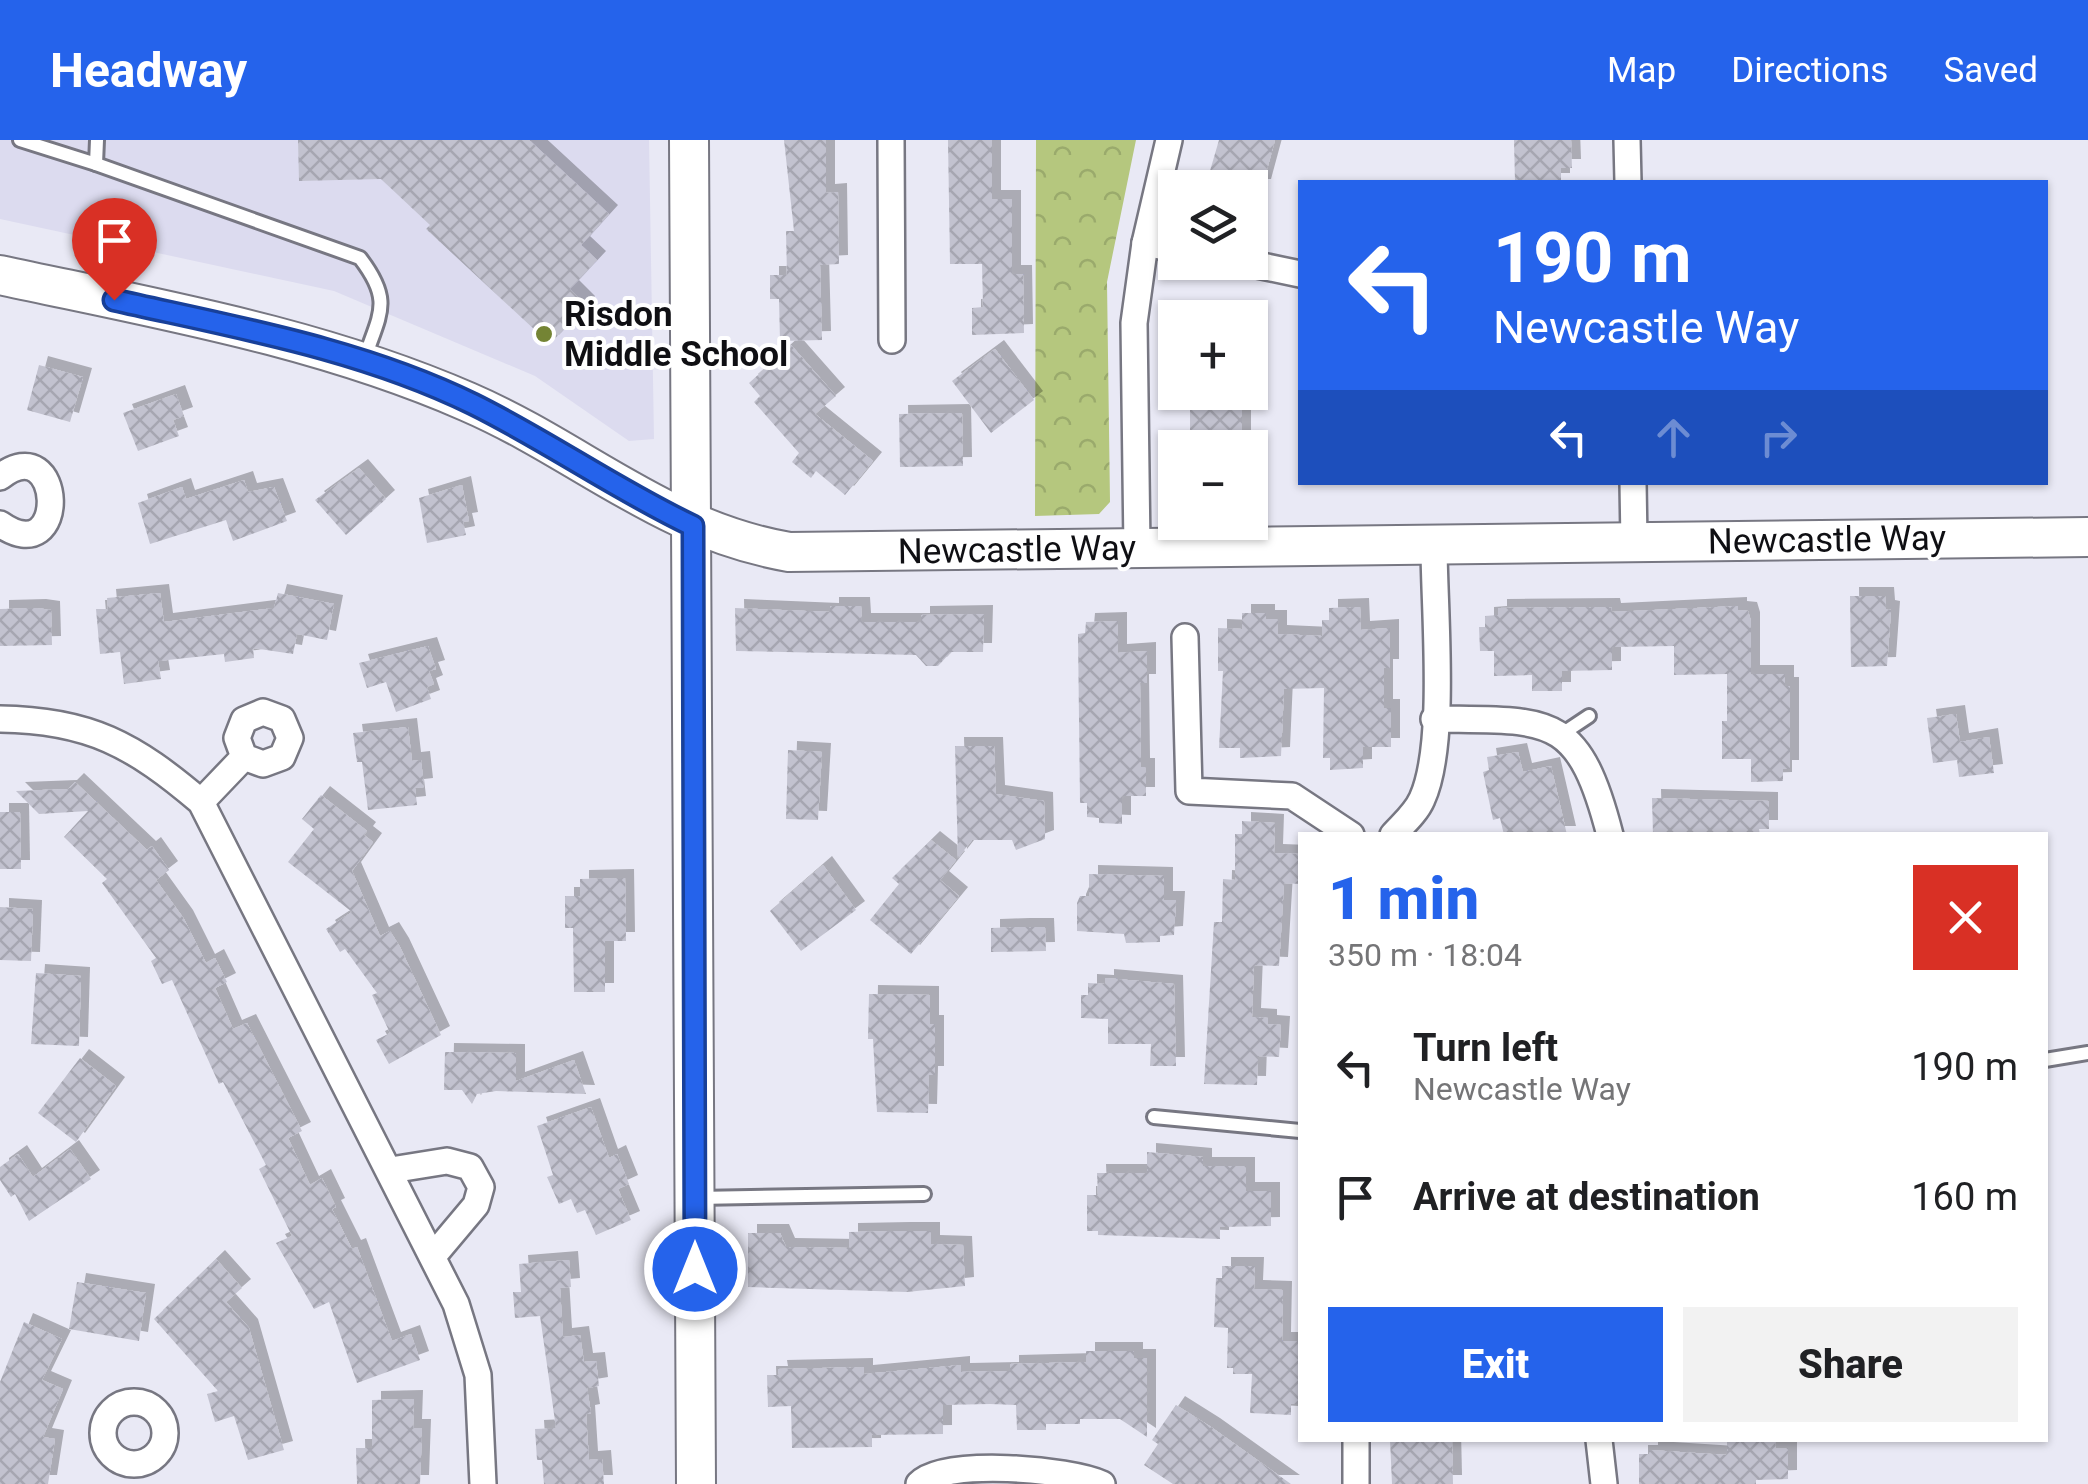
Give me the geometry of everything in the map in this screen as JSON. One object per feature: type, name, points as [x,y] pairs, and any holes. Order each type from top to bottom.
[{"type":"main road","points":[[689,140],[696,1484]]},
{"type":"main road","name":"Newcastle Way","points":[[0,275],[290,340],[363,362],[472,403],[693,526],[735,542],[789,552],[2088,538]]},
{"type":"street","points":[[891,140],[892,340]]},
{"type":"street","points":[[1137,548],[1134,323],[1145,244],[1169,140]]},
{"type":"street","points":[[1627,140],[1628,180]]},
{"type":"street","points":[[1145,244],[1158,246]]},
{"type":"street","points":[[1268,267],[1298,274]]},
{"type":"street","points":[[0,477],[18,468],[39,474],[60,501],[36,530],[14,532],[0,524]]},
{"type":"street","points":[[1633,485],[1634,542]]},
{"type":"street","points":[[1395,832],[1425,792],[1434,720],[1434,546]]},
{"type":"street","points":[[1184,637],[1189,791],[1292,796],[1346,832]]},
{"type":"street","points":[[0,720],[46,720],[119,742],[160,768],[200,802],[456,1304],[478,1376],[483,1484]]},
{"type":"street","points":[[1434,720],[1528,721],[1562,734],[1596,764],[1609,832]]},
{"type":"street","points":[[200,802],[244,757]]},
{"type":"street","points":[[391,1170],[448,1161],[470,1167],[481,1187],[476,1206],[434,1255]]},
{"type":"street","points":[[1356,1442],[1356,1484]]},
{"type":"street","points":[[1599,1442],[1604,1484]]},
{"type":"street","points":[[919,1484],[944,1470],[970,1468],[1070,1476],[1102,1484]]},
{"type":"lane","points":[[20,140],[360,258],[376,278],[383,304],[363,362]]},
{"type":"lane","points":[[96,164],[97,140]]},
{"type":"lane","points":[[1562,734],[1589,716]]},
{"type":"lane","points":[[2048,1060],[2088,1053]]},
{"type":"lane","points":[[1154,1117],[1298,1131]]},
{"type":"lane","points":[[695,1198],[924,1194]]},
{"type":"shaded area","name":"Risdon Middle School","points":[[0,140],[649,140],[654,439],[629,441],[535,376],[334,291],[0,219]]},
{"type":"green space","points":[[1036,140],[1136,140],[1107,282],[1110,502],[1099,514],[1035,516]]},
{"type":"building","points":[[298,140],[529,140],[609,214],[581,245],[597,260],[570,289],[586,305],[550,344],[426,229],[430,225],[381,179],[299,181]]},
{"type":"building","points":[[784,140],[826,140],[826,193],[838,192],[839,264],[820,265],[822,340],[780,341],[779,299],[770,299],[770,275],[787,275],[786,231],[794,231]]},
{"type":"building","points":[[948,140],[992,140],[992,199],[1012,199],[1012,274],[1023,274],[1024,333],[972,335],[972,308],[983,307],[982,264],[950,264]]},
{"type":"building","points":[[1219,140],[1275,140],[1267,170],[1210,170]]},
{"type":"building","points":[[1514,140],[1571,140],[1572,168],[1561,168],[1561,180],[1515,180]]},
{"type":"building","points":[[791,345],[836,396],[815,414],[873,461],[845,495],[816,471],[811,478],[792,462],[799,453],[754,402],[760,396],[749,383]]},
{"type":"building","points":[[995,349],[1034,400],[991,433],[952,381]]},
{"type":"building","points":[[39,365],[83,377],[70,422],[27,410]]},
{"type":"building","points":[[176,394],[184,416],[173,420],[179,436],[138,451],[123,413]]},
{"type":"building","points":[[1190,410],[1242,410],[1242,430],[1190,430]]},
{"type":"building","points":[[962,413],[963,466],[900,467],[899,414]]},
{"type":"building","points":[[359,468],[386,499],[346,535],[315,500]]},
{"type":"building","points":[[244,480],[248,492],[274,487],[287,521],[233,541],[226,520],[150,544],[138,503],[182,487],[186,499]]},
{"type":"building","points":[[462,485],[469,521],[463,522],[466,535],[427,543],[419,498]]},
{"type":"building","points":[[160,593],[164,622],[274,608],[278,593],[334,604],[327,640],[297,634],[293,654],[253,648],[254,658],[225,662],[224,654],[158,661],[161,679],[124,684],[120,652],[100,654],[96,609],[108,609],[107,598]]},
{"type":"building","points":[[1850,596],[1885,596],[1886,609],[1891,610],[1887,666],[1851,667]]},
{"type":"building","points":[[830,606],[861,606],[862,622],[921,622],[921,615],[984,614],[983,652],[951,652],[938,666],[926,666],[916,655],[736,651],[735,608],[830,612]]},
{"type":"building","points":[[1738,606],[1738,610],[1748,611],[1751,621],[1751,674],[1785,674],[1785,686],[1790,686],[1790,769],[1783,769],[1783,781],[1751,782],[1751,759],[1722,759],[1727,674],[1674,675],[1674,646],[1612,647],[1612,670],[1562,671],[1562,691],[1532,691],[1532,675],[1494,676],[1494,651],[1480,651],[1479,627],[1485,627],[1485,616],[1498,615],[1498,608],[1611,607],[1612,612]]},
{"type":"building","points":[[1360,607],[1361,630],[1390,628],[1384,708],[1391,708],[1391,747],[1363,747],[1363,768],[1330,770],[1330,758],[1323,758],[1324,688],[1284,689],[1281,756],[1240,758],[1240,748],[1219,748],[1223,671],[1218,671],[1218,628],[1242,629],[1242,613],[1266,613],[1266,619],[1278,619],[1278,634],[1322,636],[1322,620],[1329,620],[1329,608]]},
{"type":"building","points":[[0,609],[51,610],[52,645],[0,646]]},
{"type":"building","points":[[1118,621],[1118,653],[1147,651],[1147,683],[1140,683],[1141,767],[1146,767],[1146,796],[1122,796],[1122,824],[1099,823],[1099,818],[1087,817],[1087,803],[1080,803],[1078,634],[1085,633],[1086,622]]},
{"type":"building","points":[[428,646],[436,669],[429,671],[434,684],[427,687],[431,699],[396,712],[386,682],[367,688],[359,663]]},
{"type":"building","points":[[1956,714],[1960,742],[1989,737],[1994,773],[1959,777],[1957,760],[1933,763],[1927,718]]},
{"type":"building","points":[[408,727],[412,761],[421,760],[424,787],[415,788],[417,805],[368,810],[362,762],[357,762],[353,733]]},
{"type":"building","points":[[955,746],[994,746],[996,794],[1044,801],[1045,839],[1016,850],[1012,840],[972,840],[958,858]]},
{"type":"building","points":[[788,750],[822,752],[818,820],[786,819]]},
{"type":"building","points":[[1518,752],[1523,772],[1551,766],[1566,832],[1503,832],[1500,818],[1493,820],[1483,772],[1489,770],[1487,757]]},
{"type":"building","points":[[75,782],[147,850],[152,846],[169,870],[156,880],[184,919],[206,963],[215,958],[227,982],[215,988],[233,1029],[247,1023],[302,1131],[288,1138],[310,1185],[322,1178],[352,1249],[357,1247],[392,1341],[411,1334],[420,1360],[357,1383],[329,1302],[314,1309],[276,1243],[292,1236],[259,1169],[266,1165],[223,1082],[219,1084],[172,980],[162,984],[151,961],[156,958],[102,883],[107,879],[64,837],[88,811],[39,814],[16,791],[68,789]]},
{"type":"building","points":[[321,795],[367,831],[364,835],[373,842],[352,871],[380,936],[390,931],[400,947],[441,1035],[389,1064],[376,1040],[390,1033],[372,995],[377,993],[345,949],[340,952],[326,929],[352,912],[288,862],[314,829],[302,819]]},
{"type":"building","points":[[1652,798],[1769,801],[1769,829],[1759,829],[1760,832],[1653,832]]},
{"type":"building","points":[[0,812],[20,812],[21,869],[0,869]]},
{"type":"building","points":[[1242,821],[1275,823],[1274,853],[1298,854],[1298,884],[1284,883],[1279,966],[1254,965],[1252,1017],[1268,1018],[1268,1024],[1281,1025],[1279,1057],[1258,1056],[1257,1085],[1204,1084],[1214,922],[1222,922],[1223,879],[1235,880],[1235,834],[1242,834]]},
{"type":"building","points":[[931,840],[956,860],[940,880],[959,896],[911,954],[870,920],[899,884],[892,878]]},
{"type":"building","points":[[823,865],[856,910],[801,951],[770,911]]},
{"type":"building","points":[[1089,874],[1164,876],[1164,900],[1176,900],[1174,935],[1160,936],[1160,942],[1126,943],[1124,934],[1077,931],[1077,903],[1080,896],[1089,896]]},
{"type":"building","points":[[625,878],[626,941],[605,941],[605,992],[574,992],[573,928],[565,928],[565,896],[580,896],[580,879]]},
{"type":"building","points":[[0,907],[33,909],[31,961],[0,960]]},
{"type":"building","points":[[1045,927],[1046,951],[991,952],[991,928]]},
{"type":"building","points":[[36,973],[81,976],[79,1046],[31,1044]]},
{"type":"building","points":[[1105,978],[1174,984],[1176,1066],[1150,1066],[1151,1044],[1108,1044],[1108,1019],[1081,1018],[1081,995],[1088,995],[1088,983],[1105,984]]},
{"type":"building","points":[[869,994],[930,995],[930,1024],[935,1024],[935,1075],[929,1075],[928,1113],[877,1112],[873,1039],[868,1039]]},
{"type":"building","points":[[445,1052],[516,1053],[516,1081],[574,1060],[586,1094],[496,1091],[477,1094],[472,1104],[462,1090],[444,1090]]},
{"type":"building","points":[[80,1058],[116,1086],[76,1142],[38,1113]]},
{"type":"building","points":[[591,1107],[609,1158],[617,1154],[629,1184],[618,1189],[631,1220],[596,1235],[585,1210],[577,1213],[571,1199],[559,1204],[547,1177],[553,1175],[537,1126]]},
{"type":"building","points":[[70,1149],[91,1179],[29,1221],[15,1194],[11,1197],[0,1180],[0,1167],[18,1154],[33,1177]]},
{"type":"building","points":[[1147,1152],[1203,1157],[1203,1166],[1246,1166],[1246,1191],[1271,1191],[1271,1226],[1220,1227],[1220,1239],[1098,1235],[1098,1231],[1087,1231],[1087,1195],[1098,1195],[1097,1173],[1147,1173]]},
{"type":"building","points":[[931,1231],[931,1244],[963,1245],[965,1286],[907,1292],[748,1287],[748,1233],[780,1233],[786,1247],[849,1248],[849,1232]]},
{"type":"building","points":[[216,1259],[242,1288],[226,1302],[249,1328],[284,1450],[248,1460],[234,1416],[215,1422],[207,1394],[218,1391],[154,1319]]},
{"type":"building","points":[[569,1260],[571,1287],[560,1288],[563,1337],[580,1335],[584,1362],[596,1361],[599,1386],[587,1388],[591,1413],[586,1414],[589,1460],[602,1459],[604,1484],[544,1484],[542,1460],[537,1460],[535,1429],[556,1428],[540,1316],[515,1318],[513,1292],[521,1292],[519,1264]]},
{"type":"building","points":[[1222,1266],[1255,1266],[1254,1289],[1283,1290],[1282,1341],[1298,1341],[1298,1404],[1291,1404],[1291,1415],[1250,1413],[1252,1374],[1233,1374],[1233,1368],[1227,1368],[1228,1328],[1214,1327],[1216,1278],[1222,1278]]},
{"type":"building","points":[[77,1282],[146,1293],[139,1341],[69,1329]]},
{"type":"building","points":[[24,1322],[62,1339],[42,1380],[63,1389],[43,1437],[55,1439],[48,1484],[0,1484],[0,1382]]},
{"type":"building","points":[[1086,1351],[1134,1351],[1134,1358],[1147,1358],[1147,1437],[1120,1419],[1080,1419],[1080,1424],[1046,1424],[1046,1430],[1017,1430],[1016,1405],[943,1405],[943,1434],[872,1435],[872,1447],[792,1448],[791,1406],[768,1407],[767,1375],[779,1375],[778,1369],[864,1367],[864,1374],[961,1365],[961,1372],[1010,1371],[1010,1364],[1086,1362]]},
{"type":"building","points":[[414,1399],[413,1428],[422,1428],[420,1484],[357,1484],[356,1448],[372,1448],[372,1400]]},
{"type":"building","points":[[1176,1405],[1291,1484],[1173,1484],[1144,1465],[1158,1444],[1152,1440]]},
{"type":"building","points":[[1390,1442],[1452,1442],[1453,1484],[1392,1484]]},
{"type":"building","points":[[1727,1442],[1775,1442],[1776,1448],[1788,1448],[1788,1479],[1756,1480],[1756,1484],[1639,1484],[1639,1454],[1649,1454],[1649,1450],[1727,1455]]},
{"type":"place","name":"Risdon Middle School","points":[[544,334]]},
{"type":"route","points":[[114,300],[350,357],[472,403],[693,526],[695,1269]]}]
